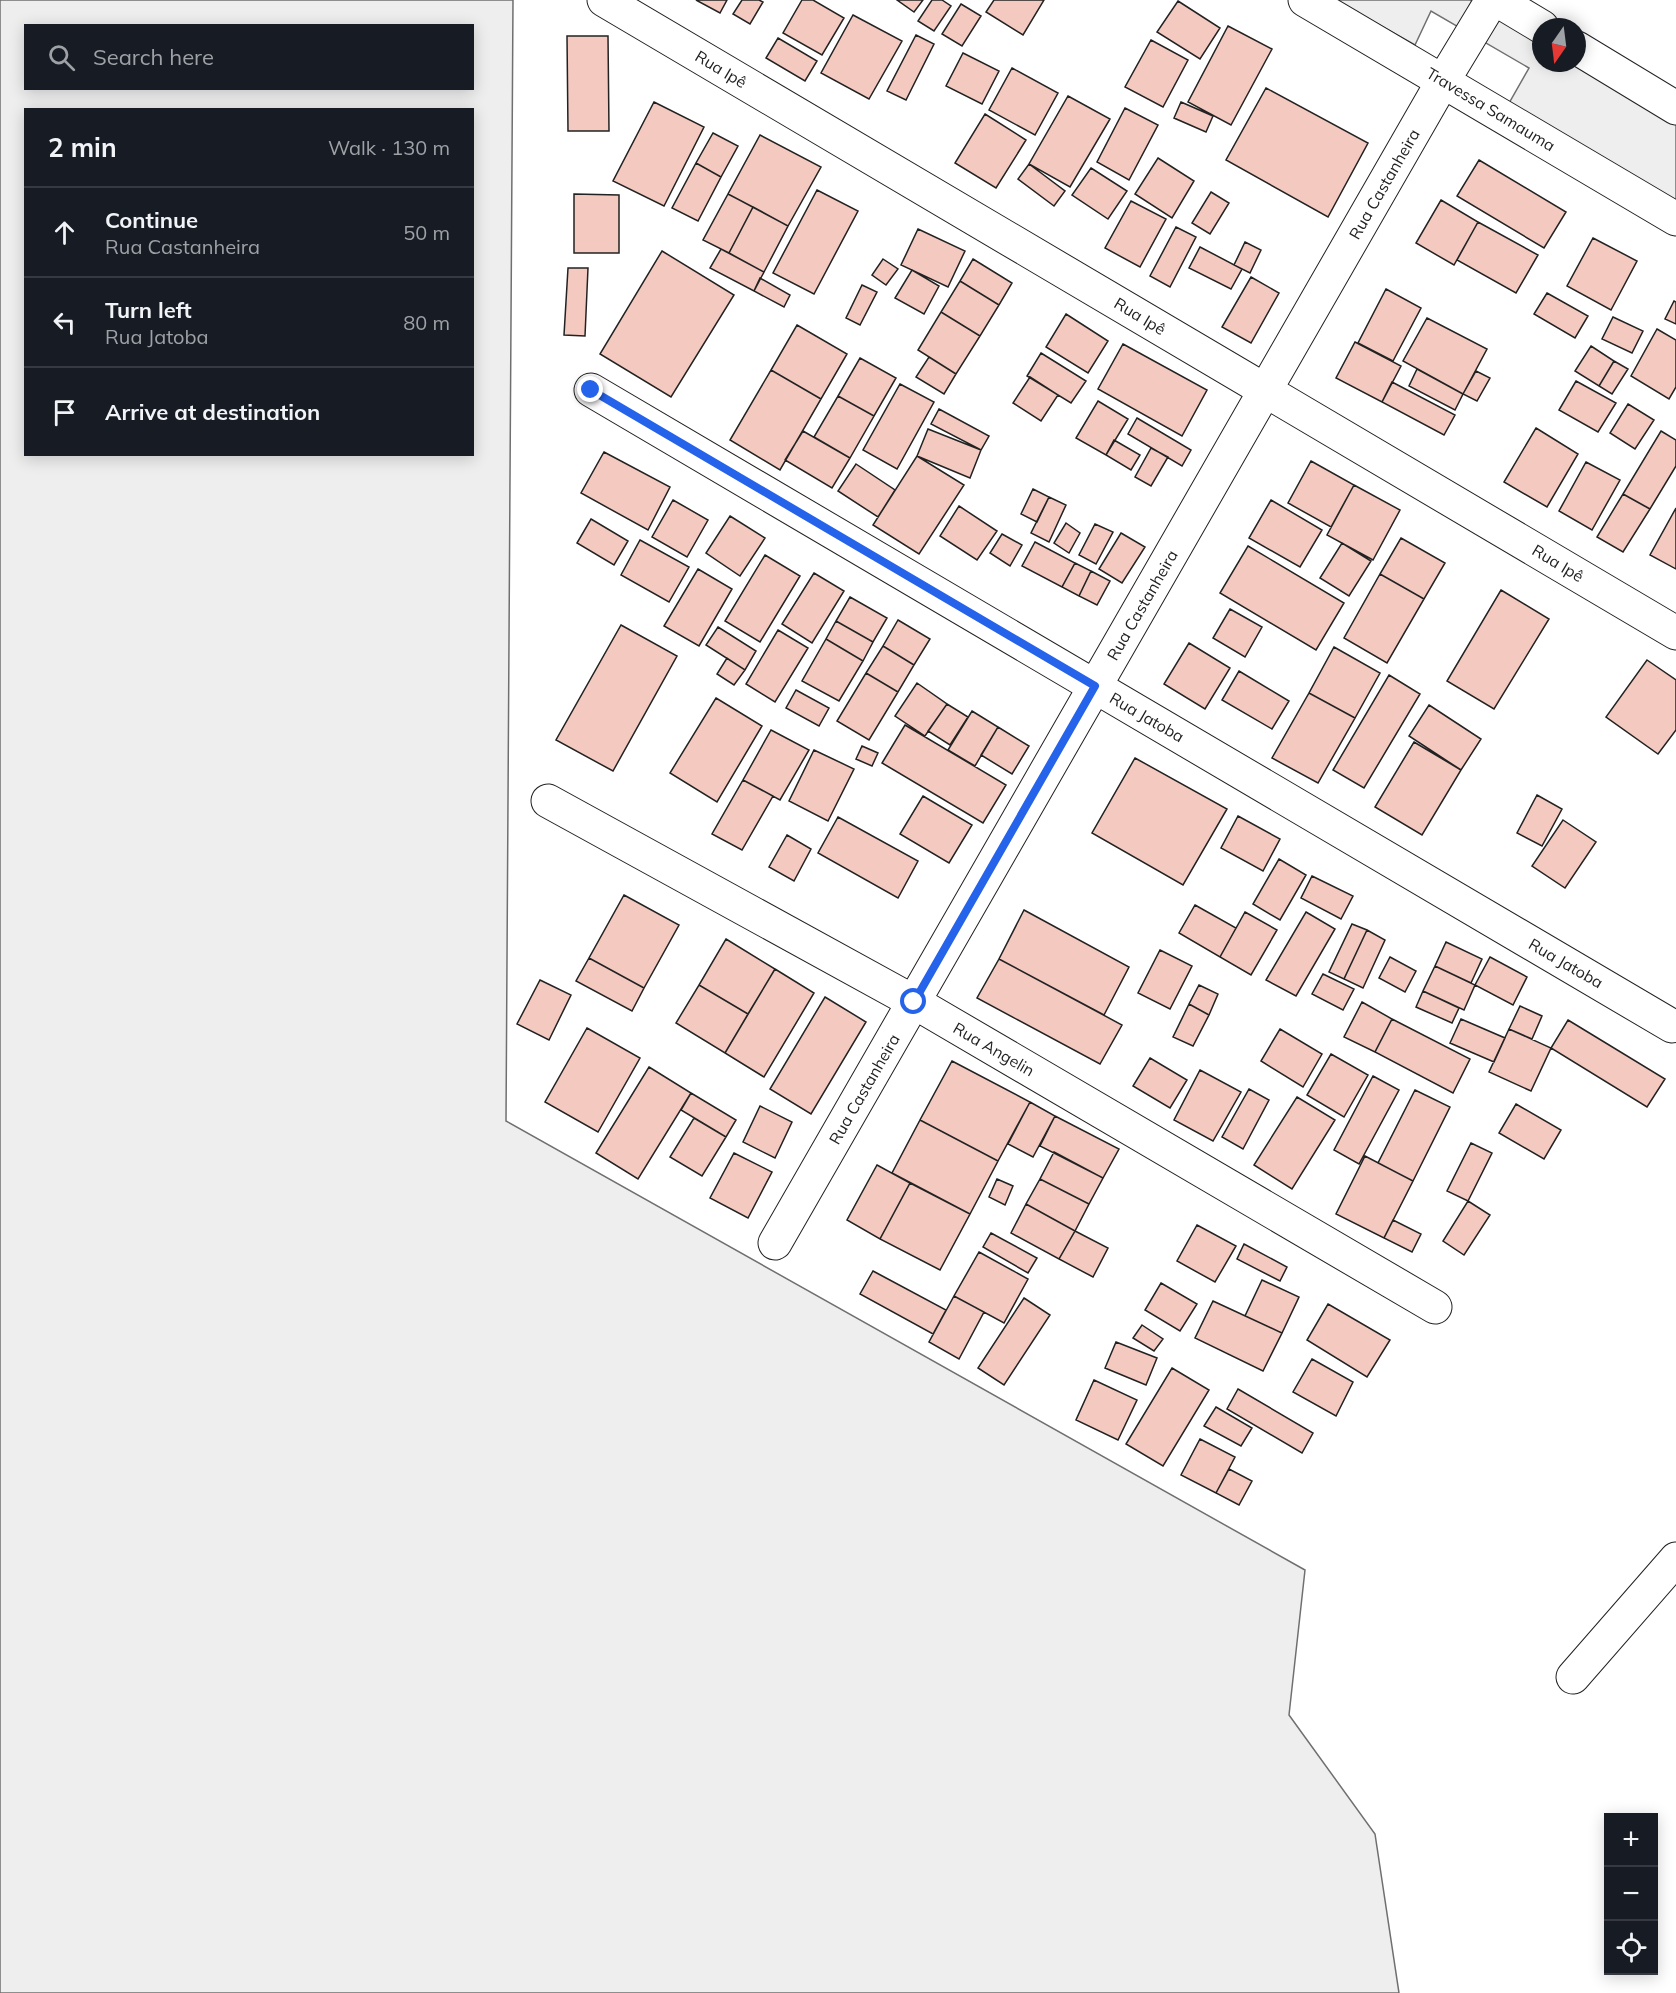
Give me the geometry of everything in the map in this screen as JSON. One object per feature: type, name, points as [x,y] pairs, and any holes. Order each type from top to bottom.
[{"type":"street","name":"Rua Ipê","points":[[604,0],[1676,633]]},
{"type":"street","name":"Travessa Samauma","points":[[1305,0],[1676,219]]},
{"type":"street","name":"Rua Castanheira","points":[[776,1243],[1443,81],[1492,0]]},
{"type":"street","points":[[1497,0],[1532,21]]},
{"type":"street","points":[[1586,53],[1676,108]]},
{"type":"street","name":"Rua Jatoba","points":[[591,390],[1672,1026]]},
{"type":"street","name":"Rua Angelin","points":[[548,801],[914,1002],[1435,1307]]},
{"type":"street","points":[[1573,1677],[1676,1559]]},
{"type":"shaded area","points":[[0,0],[513,0],[506,1121],[1305,1570],[1289,1715],[1375,1834],[1399,1993],[0,1993]]},
{"type":"shaded area","points":[[1335,0],[1470,0],[1532,37],[1532,72],[1586,72],[1586,69],[1676,122],[1676,203],[1508,105],[1529,68],[1431,11],[1415,45]]},
{"type":"building","points":[[696,0],[727,0],[720,13]]},
{"type":"building","points":[[742,0],[763,2],[750,24],[733,14]]},
{"type":"building","points":[[802,0],[813,0],[844,18],[822,55],[783,33]]},
{"type":"building","points":[[897,0],[923,0],[914,12]]},
{"type":"building","points":[[932,0],[942,0],[951,6],[934,31],[918,21]]},
{"type":"building","points":[[994,0],[1044,0],[1023,35],[986,12]]},
{"type":"building","points":[[1178,1],[1220,28],[1200,59],[1157,32]]},
{"type":"building","points":[[961,4],[981,16],[962,46],[942,34]]},
{"type":"building","points":[[853,15],[902,41],[869,99],[821,73]]},
{"type":"building","points":[[1228,26],[1272,49],[1231,125],[1188,102]]},
{"type":"building","points":[[916,35],[934,44],[906,100],[887,91]]},
{"type":"building","points":[[567,36],[608,36],[609,131],[568,131]]},
{"type":"building","points":[[778,38],[817,61],[805,81],[766,58]]},
{"type":"building","points":[[1151,40],[1188,60],[1163,107],[1125,87]]},
{"type":"building","points":[[963,53],[999,71],[982,104],[946,86]]},
{"type":"building","points":[[1012,68],[1058,93],[1035,135],[989,110]]},
{"type":"building","points":[[1266,88],[1368,143],[1328,217],[1226,160]]},
{"type":"building","points":[[1068,96],[1110,119],[1070,187],[1029,164]]},
{"type":"building","points":[[654,102],[704,127],[664,206],[613,181]]},
{"type":"building","points":[[1181,102],[1213,116],[1206,132],[1174,118]]},
{"type":"building","points":[[1125,108],[1158,125],[1129,180],[1097,162]]},
{"type":"building","points":[[985,114],[1026,140],[996,188],[955,163]]},
{"type":"building","points":[[713,133],[738,146],[721,177],[696,163]]},
{"type":"building","points":[[760,135],[821,167],[788,226],[728,194]]},
{"type":"building","points":[[1158,158],[1194,181],[1172,218],[1135,194]]},
{"type":"building","points":[[1479,160],[1566,212],[1544,248],[1457,196]]},
{"type":"building","points":[[696,163],[721,177],[698,221],[672,208]]},
{"type":"building","points":[[1029,164],[1065,191],[1054,206],[1018,179]]},
{"type":"building","points":[[1091,168],[1127,191],[1108,219],[1072,195]]},
{"type":"building","points":[[817,190],[858,211],[814,294],[773,273]]},
{"type":"building","points":[[1211,192],[1229,203],[1210,234],[1192,223]]},
{"type":"building","points":[[574,194],[619,195],[619,253],[574,253]]},
{"type":"building","points":[[728,194],[753,207],[729,253],[703,240]]},
{"type":"building","points":[[1441,200],[1478,222],[1454,265],[1416,243]]},
{"type":"building","points":[[1131,201],[1166,219],[1140,267],[1105,248]]},
{"type":"building","points":[[753,207],[788,226],[764,272],[729,253]]},
{"type":"building","points":[[1478,222],[1538,255],[1516,293],[1457,260]]},
{"type":"building","points":[[1176,227],[1196,237],[1170,287],[1150,276]]},
{"type":"building","points":[[918,229],[965,251],[948,287],[901,265]]},
{"type":"building","points":[[1593,238],[1637,261],[1611,310],[1567,286]]},
{"type":"building","points":[[1245,242],[1261,250],[1250,273],[1234,265]]},
{"type":"building","points":[[1200,247],[1242,269],[1231,289],[1189,268]]},
{"type":"building","points":[[721,249],[764,272],[754,291],[710,268]]},
{"type":"building","points":[[662,251],[734,295],[671,397],[600,354]]},
{"type":"building","points":[[883,259],[898,269],[886,285],[872,275]]},
{"type":"building","points":[[973,259],[1012,283],[999,305],[960,281]]},
{"type":"building","points":[[568,268],[588,268],[585,336],[564,335]]},
{"type":"building","points":[[912,270],[939,286],[924,314],[895,298]]},
{"type":"building","points":[[1251,277],[1279,293],[1251,343],[1222,327]]},
{"type":"building","points":[[760,278],[790,295],[784,307],[754,291]]},
{"type":"building","points":[[960,281],[999,305],[980,336],[941,312]]},
{"type":"building","points":[[862,285],[877,292],[860,325],[846,318]]},
{"type":"building","points":[[1386,289],[1421,308],[1393,361],[1358,343]]},
{"type":"building","points":[[1547,293],[1588,316],[1575,338],[1534,314]]},
{"type":"building","points":[[1674,301],[1676,302],[1676,324],[1665,319]]},
{"type":"building","points":[[941,312],[980,336],[956,374],[918,350]]},
{"type":"building","points":[[1066,314],[1108,341],[1088,373],[1046,347]]},
{"type":"building","points":[[1613,317],[1643,331],[1632,353],[1602,339]]},
{"type":"building","points":[[1427,318],[1487,349],[1463,394],[1403,361]]},
{"type":"building","points":[[797,325],[847,354],[821,399],[771,370]]},
{"type":"building","points":[[1657,329],[1676,340],[1676,387],[1669,399],[1631,376]]},
{"type":"building","points":[[1355,342],[1401,366],[1382,402],[1336,378]]},
{"type":"building","points":[[1123,344],[1207,390],[1182,436],[1098,389]]},
{"type":"building","points":[[1591,346],[1614,361],[1599,386],[1575,371]]},
{"type":"building","points":[[1041,353],[1086,381],[1071,403],[1027,376]]},
{"type":"building","points":[[929,357],[956,374],[944,394],[916,377]]},
{"type":"building","points":[[860,358],[896,378],[874,416],[838,396]]},
{"type":"building","points":[[1614,361],[1628,369],[1612,394],[1599,386]]},
{"type":"building","points":[[1417,369],[1463,394],[1455,410],[1409,386]]},
{"type":"building","points":[[771,370],[821,399],[780,470],[730,440]]},
{"type":"building","points":[[1476,371],[1490,378],[1477,401],[1463,394]]},
{"type":"building","points":[[1030,377],[1058,395],[1041,421],[1013,403]]},
{"type":"building","points":[[1576,381],[1616,403],[1598,432],[1559,410]]},
{"type":"building","points":[[1392,382],[1455,415],[1444,435],[1382,402]]},
{"type":"building","points":[[900,384],[934,402],[897,469],[863,450]]},
{"type":"building","points":[[838,396],[874,416],[850,458],[814,437]]},
{"type":"building","points":[[1098,401],[1128,419],[1106,455],[1076,438]]},
{"type":"building","points":[[1628,404],[1654,420],[1635,449],[1610,433]]},
{"type":"building","points":[[939,409],[989,436],[981,450],[931,424]]},
{"type":"building","points":[[1137,418],[1191,450],[1182,466],[1128,434]]},
{"type":"building","points":[[1536,428],[1578,454],[1547,507],[1504,482]]},
{"type":"building","points":[[928,429],[981,450],[970,478],[917,456]]},
{"type":"building","points":[[803,431],[850,458],[832,488],[785,460]]},
{"type":"building","points":[[1661,431],[1676,440],[1676,466],[1650,509],[1623,494]]},
{"type":"building","points":[[1114,440],[1140,455],[1131,470],[1106,455]]},
{"type":"building","points":[[1151,448],[1168,457],[1151,486],[1135,477]]},
{"type":"building","points":[[604,452],[670,487],[648,530],[581,493]]},
{"type":"building","points":[[917,456],[964,485],[919,554],[873,525]]},
{"type":"building","points":[[1311,461],[1354,485],[1331,527],[1288,503]]},
{"type":"building","points":[[1586,462],[1620,480],[1592,530],[1559,511]]},
{"type":"building","points":[[856,464],[895,490],[878,517],[838,491]]},
{"type":"building","points":[[1354,485],[1400,510],[1373,560],[1327,535]]},
{"type":"building","points":[[1033,489],[1049,497],[1037,522],[1021,514]]},
{"type":"building","points":[[1623,494],[1650,509],[1623,552],[1597,537]]},
{"type":"building","points":[[1049,497],[1066,505],[1049,542],[1031,533]]},
{"type":"building","points":[[673,500],[708,520],[687,557],[652,537]]},
{"type":"building","points":[[1271,500],[1322,530],[1300,567],[1249,538]]},
{"type":"building","points":[[959,506],[997,531],[977,560],[940,536]]},
{"type":"building","points":[[1676,508],[1676,569],[1650,555]]},
{"type":"building","points":[[730,516],[765,538],[740,576],[706,553]]},
{"type":"building","points":[[591,519],[628,541],[614,565],[577,543]]},
{"type":"building","points":[[1066,523],[1080,533],[1069,553],[1054,543]]},
{"type":"building","points":[[1095,524],[1113,532],[1096,564],[1079,555]]},
{"type":"building","points":[[1121,533],[1145,547],[1122,583],[1099,569]]},
{"type":"building","points":[[1002,534],[1022,545],[1010,566],[990,553]]},
{"type":"building","points":[[1401,538],[1445,563],[1424,599],[1380,574]]},
{"type":"building","points":[[640,540],[689,567],[669,602],[621,575]]},
{"type":"building","points":[[1035,542],[1075,563],[1062,587],[1022,566]]},
{"type":"building","points":[[1342,543],[1371,561],[1349,596],[1320,578]]},
{"type":"building","points":[[1248,546],[1344,603],[1316,650],[1220,593]]},
{"type":"building","points":[[765,555],[800,576],[760,642],[725,621]]},
{"type":"building","points":[[1075,563],[1091,571],[1079,596],[1062,587]]},
{"type":"building","points":[[698,569],[732,589],[699,646],[664,626]]},
{"type":"building","points":[[1091,571],[1110,581],[1097,605],[1079,596]]},
{"type":"building","points":[[814,573],[844,591],[812,643],[782,624]]},
{"type":"building","points":[[1380,574],[1424,599],[1387,663],[1344,638]]},
{"type":"building","points":[[1501,590],[1549,619],[1494,709],[1447,681]]},
{"type":"building","points":[[850,597],[887,618],[873,642],[836,621]]},
{"type":"building","points":[[1230,609],[1262,627],[1245,657],[1213,638]]},
{"type":"building","points":[[898,620],[930,639],[914,665],[883,646]]},
{"type":"building","points":[[836,621],[873,642],[863,661],[826,639]]},
{"type":"building","points":[[621,625],[677,656],[613,771],[556,740]]},
{"type":"building","points":[[718,627],[756,651],[745,670],[706,645]]},
{"type":"building","points":[[778,630],[808,648],[775,702],[746,684]]},
{"type":"building","points":[[826,639],[863,661],[839,701],[802,681]]},
{"type":"building","points":[[1189,643],[1230,668],[1205,709],[1164,684]]},
{"type":"building","points":[[883,646],[914,665],[898,692],[866,673]]},
{"type":"building","points":[[1334,647],[1380,673],[1355,718],[1309,693]]},
{"type":"building","points":[[727,658],[745,670],[734,685],[717,674]]},
{"type":"building","points":[[1647,660],[1676,680],[1676,730],[1658,754],[1606,717]]},
{"type":"building","points":[[1239,671],[1289,701],[1272,729],[1222,700]]},
{"type":"building","points":[[866,673],[898,692],[869,740],[837,721]]},
{"type":"building","points":[[1389,675],[1420,694],[1364,788],[1333,770]]},
{"type":"building","points":[[917,683],[947,704],[925,736],[895,716]]},
{"type":"building","points":[[796,690],[829,708],[819,726],[786,708]]},
{"type":"building","points":[[1309,693],[1355,718],[1318,783],[1272,758]]},
{"type":"building","points":[[716,698],[762,726],[717,802],[670,773]]},
{"type":"building","points":[[947,704],[968,717],[950,745],[928,731]]},
{"type":"building","points":[[1429,705],[1481,739],[1461,770],[1409,736]]},
{"type":"building","points":[[972,711],[998,727],[975,766],[948,750]]},
{"type":"building","points":[[905,725],[1006,785],[983,823],[882,763]]},
{"type":"building","points":[[998,727],[1029,746],[1012,774],[981,755]]},
{"type":"building","points":[[771,730],[809,750],[780,800],[743,780]]},
{"type":"building","points":[[1414,742],[1461,770],[1422,835],[1375,807]]},
{"type":"building","points":[[862,746],[878,753],[872,766],[856,759]]},
{"type":"building","points":[[814,750],[854,769],[828,821],[789,801]]},
{"type":"building","points":[[1135,758],[1227,809],[1183,885],[1092,833]]},
{"type":"building","points":[[743,780],[773,796],[742,850],[712,834]]},
{"type":"building","points":[[1537,795],[1562,809],[1542,846],[1517,833]]},
{"type":"building","points":[[923,796],[972,825],[949,863],[900,834]]},
{"type":"building","points":[[1238,816],[1280,839],[1263,871],[1221,848]]},
{"type":"building","points":[[838,817],[918,861],[898,898],[818,853]]},
{"type":"building","points":[[1563,820],[1596,842],[1565,888],[1532,866]]},
{"type":"building","points":[[787,835],[811,849],[794,881],[769,867]]},
{"type":"building","points":[[1279,859],[1306,875],[1280,920],[1253,904]]},
{"type":"building","points":[[1312,876],[1353,896],[1341,919],[1301,898]]},
{"type":"building","points":[[624,895],[679,925],[644,988],[589,958]]},
{"type":"building","points":[[1195,905],[1236,928],[1220,957],[1179,933]]},
{"type":"building","points":[[1024,910],[1129,967],[1104,1015],[999,959]]},
{"type":"building","points":[[1245,912],[1277,930],[1251,975],[1220,957]]},
{"type":"building","points":[[1306,912],[1335,929],[1296,996],[1266,980]]},
{"type":"building","points":[[1352,924],[1367,930],[1344,979],[1329,972]]},
{"type":"building","points":[[1367,930],[1385,940],[1363,988],[1344,979]]},
{"type":"building","points":[[726,939],[775,969],[748,1014],[699,985]]},
{"type":"building","points":[[1446,942],[1482,959],[1471,983],[1435,966]]},
{"type":"building","points":[[1160,950],[1192,966],[1170,1009],[1138,993]]},
{"type":"building","points":[[1390,957],[1416,971],[1405,992],[1379,978]]},
{"type":"building","points":[[1490,957],[1527,977],[1513,1005],[1475,985]]},
{"type":"building","points":[[589,958],[644,988],[632,1011],[576,981]]},
{"type":"building","points":[[999,959],[1122,1025],[1100,1064],[977,998]]},
{"type":"building","points":[[1435,966],[1475,985],[1464,1010],[1423,991]]},
{"type":"building","points":[[775,969],[814,993],[764,1077],[725,1053]]},
{"type":"building","points":[[1323,974],[1354,989],[1343,1010],[1312,994]]},
{"type":"building","points":[[540,980],[571,995],[549,1040],[517,1024]]},
{"type":"building","points":[[699,985],[748,1014],[725,1053],[676,1023]]},
{"type":"building","points":[[1199,985],[1218,994],[1209,1015],[1189,1004]]},
{"type":"building","points":[[1423,991],[1459,1008],[1452,1023],[1416,1007]]},
{"type":"building","points":[[825,997],[866,1022],[811,1114],[770,1089]]},
{"type":"building","points":[[1362,1002],[1392,1019],[1375,1052],[1344,1037]]},
{"type":"building","points":[[1189,1004],[1209,1015],[1193,1046],[1173,1037]]},
{"type":"building","points":[[1520,1006],[1542,1016],[1532,1039],[1509,1029]]},
{"type":"building","points":[[1392,1019],[1470,1059],[1453,1093],[1375,1052]]},
{"type":"building","points":[[1461,1019],[1505,1038],[1494,1062],[1450,1043]]},
{"type":"building","points":[[1568,1020],[1665,1079],[1647,1107],[1551,1048]]},
{"type":"building","points":[[587,1028],[640,1058],[598,1132],[545,1102]]},
{"type":"building","points":[[1280,1029],[1322,1054],[1303,1087],[1261,1061]]},
{"type":"building","points":[[1509,1029],[1551,1048],[1531,1091],[1489,1072]]},
{"type":"building","points":[[1331,1054],[1368,1075],[1344,1117],[1307,1095]]},
{"type":"building","points":[[1150,1058],[1187,1080],[1170,1108],[1133,1086]]},
{"type":"building","points":[[952,1061],[1030,1102],[998,1161],[920,1120]]},
{"type":"building","points":[[649,1067],[691,1093],[638,1179],[596,1153]]},
{"type":"building","points":[[1200,1070],[1241,1092],[1213,1141],[1174,1120]]},
{"type":"building","points":[[1373,1076],[1399,1090],[1359,1164],[1334,1150]]},
{"type":"building","points":[[1249,1089],[1269,1100],[1243,1149],[1222,1137]]},
{"type":"building","points":[[1415,1090],[1450,1107],[1413,1181],[1378,1163]]},
{"type":"building","points":[[691,1093],[736,1120],[726,1137],[681,1110]]},
{"type":"building","points":[[1297,1097],[1335,1120],[1292,1189],[1254,1165]]},
{"type":"building","points":[[1030,1102],[1055,1116],[1033,1157],[1008,1144]]},
{"type":"building","points":[[1516,1104],[1561,1130],[1544,1159],[1499,1133]]},
{"type":"building","points":[[760,1106],[792,1122],[775,1158],[743,1142]]},
{"type":"building","points":[[1055,1116],[1119,1149],[1103,1178],[1040,1146]]},
{"type":"building","points":[[694,1118],[726,1137],[702,1176],[670,1157]]},
{"type":"building","points":[[920,1120],[998,1161],[970,1214],[892,1173]]},
{"type":"building","points":[[1471,1143],[1492,1153],[1468,1201],[1447,1191]]},
{"type":"building","points":[[1054,1152],[1103,1178],[1089,1204],[1040,1179]]},
{"type":"building","points":[[734,1153],[772,1172],[748,1218],[710,1198]]},
{"type":"building","points":[[1365,1156],[1413,1181],[1384,1238],[1336,1214]]},
{"type":"building","points":[[877,1165],[910,1183],[880,1239],[847,1220]]},
{"type":"building","points":[[997,1179],[1013,1186],[1005,1205],[989,1197]]},
{"type":"building","points":[[1040,1179],[1089,1204],[1075,1231],[1026,1204]]},
{"type":"building","points":[[910,1183],[970,1214],[940,1270],[880,1239]]},
{"type":"building","points":[[1468,1201],[1490,1215],[1464,1255],[1443,1241]]},
{"type":"building","points":[[1026,1204],[1075,1231],[1059,1259],[1011,1233]]},
{"type":"building","points":[[1393,1220],[1421,1234],[1412,1252],[1384,1238]]},
{"type":"building","points":[[1197,1225],[1236,1246],[1215,1282],[1177,1261]]},
{"type":"building","points":[[1075,1231],[1108,1248],[1093,1277],[1059,1259]]},
{"type":"building","points":[[991,1233],[1037,1258],[1028,1273],[983,1247]]},
{"type":"building","points":[[1244,1244],[1287,1267],[1280,1281],[1237,1259]]},
{"type":"building","points":[[979,1252],[1028,1279],[1004,1323],[954,1296]]},
{"type":"building","points":[[873,1271],[946,1310],[933,1334],[860,1294]]},
{"type":"building","points":[[1262,1280],[1299,1297],[1282,1333],[1245,1316]]},
{"type":"building","points":[[1161,1283],[1197,1304],[1180,1331],[1145,1310]]},
{"type":"building","points":[[954,1296],[984,1312],[959,1359],[929,1342]]},
{"type":"building","points":[[1024,1298],[1050,1315],[1004,1385],[978,1368]]},
{"type":"building","points":[[1213,1301],[1282,1333],[1263,1371],[1195,1338]]},
{"type":"building","points":[[1328,1304],[1390,1340],[1367,1377],[1307,1340]]},
{"type":"building","points":[[1142,1325],[1163,1339],[1154,1351],[1133,1338]]},
{"type":"building","points":[[1116,1342],[1157,1358],[1146,1385],[1105,1368]]},
{"type":"building","points":[[1312,1359],[1353,1382],[1336,1416],[1293,1392]]},
{"type":"building","points":[[1172,1368],[1209,1390],[1163,1466],[1126,1444]]},
{"type":"building","points":[[1094,1380],[1137,1400],[1118,1440],[1076,1420]]},
{"type":"building","points":[[1238,1389],[1313,1433],[1302,1453],[1227,1409]]},
{"type":"building","points":[[1216,1407],[1252,1428],[1241,1446],[1204,1426]]},
{"type":"building","points":[[1200,1439],[1235,1457],[1216,1493],[1181,1475]]},
{"type":"building","points":[[1229,1469],[1252,1481],[1239,1505],[1216,1493]]},
{"type":"route","points":[[591,390],[1095,686],[914,1002]]}]
